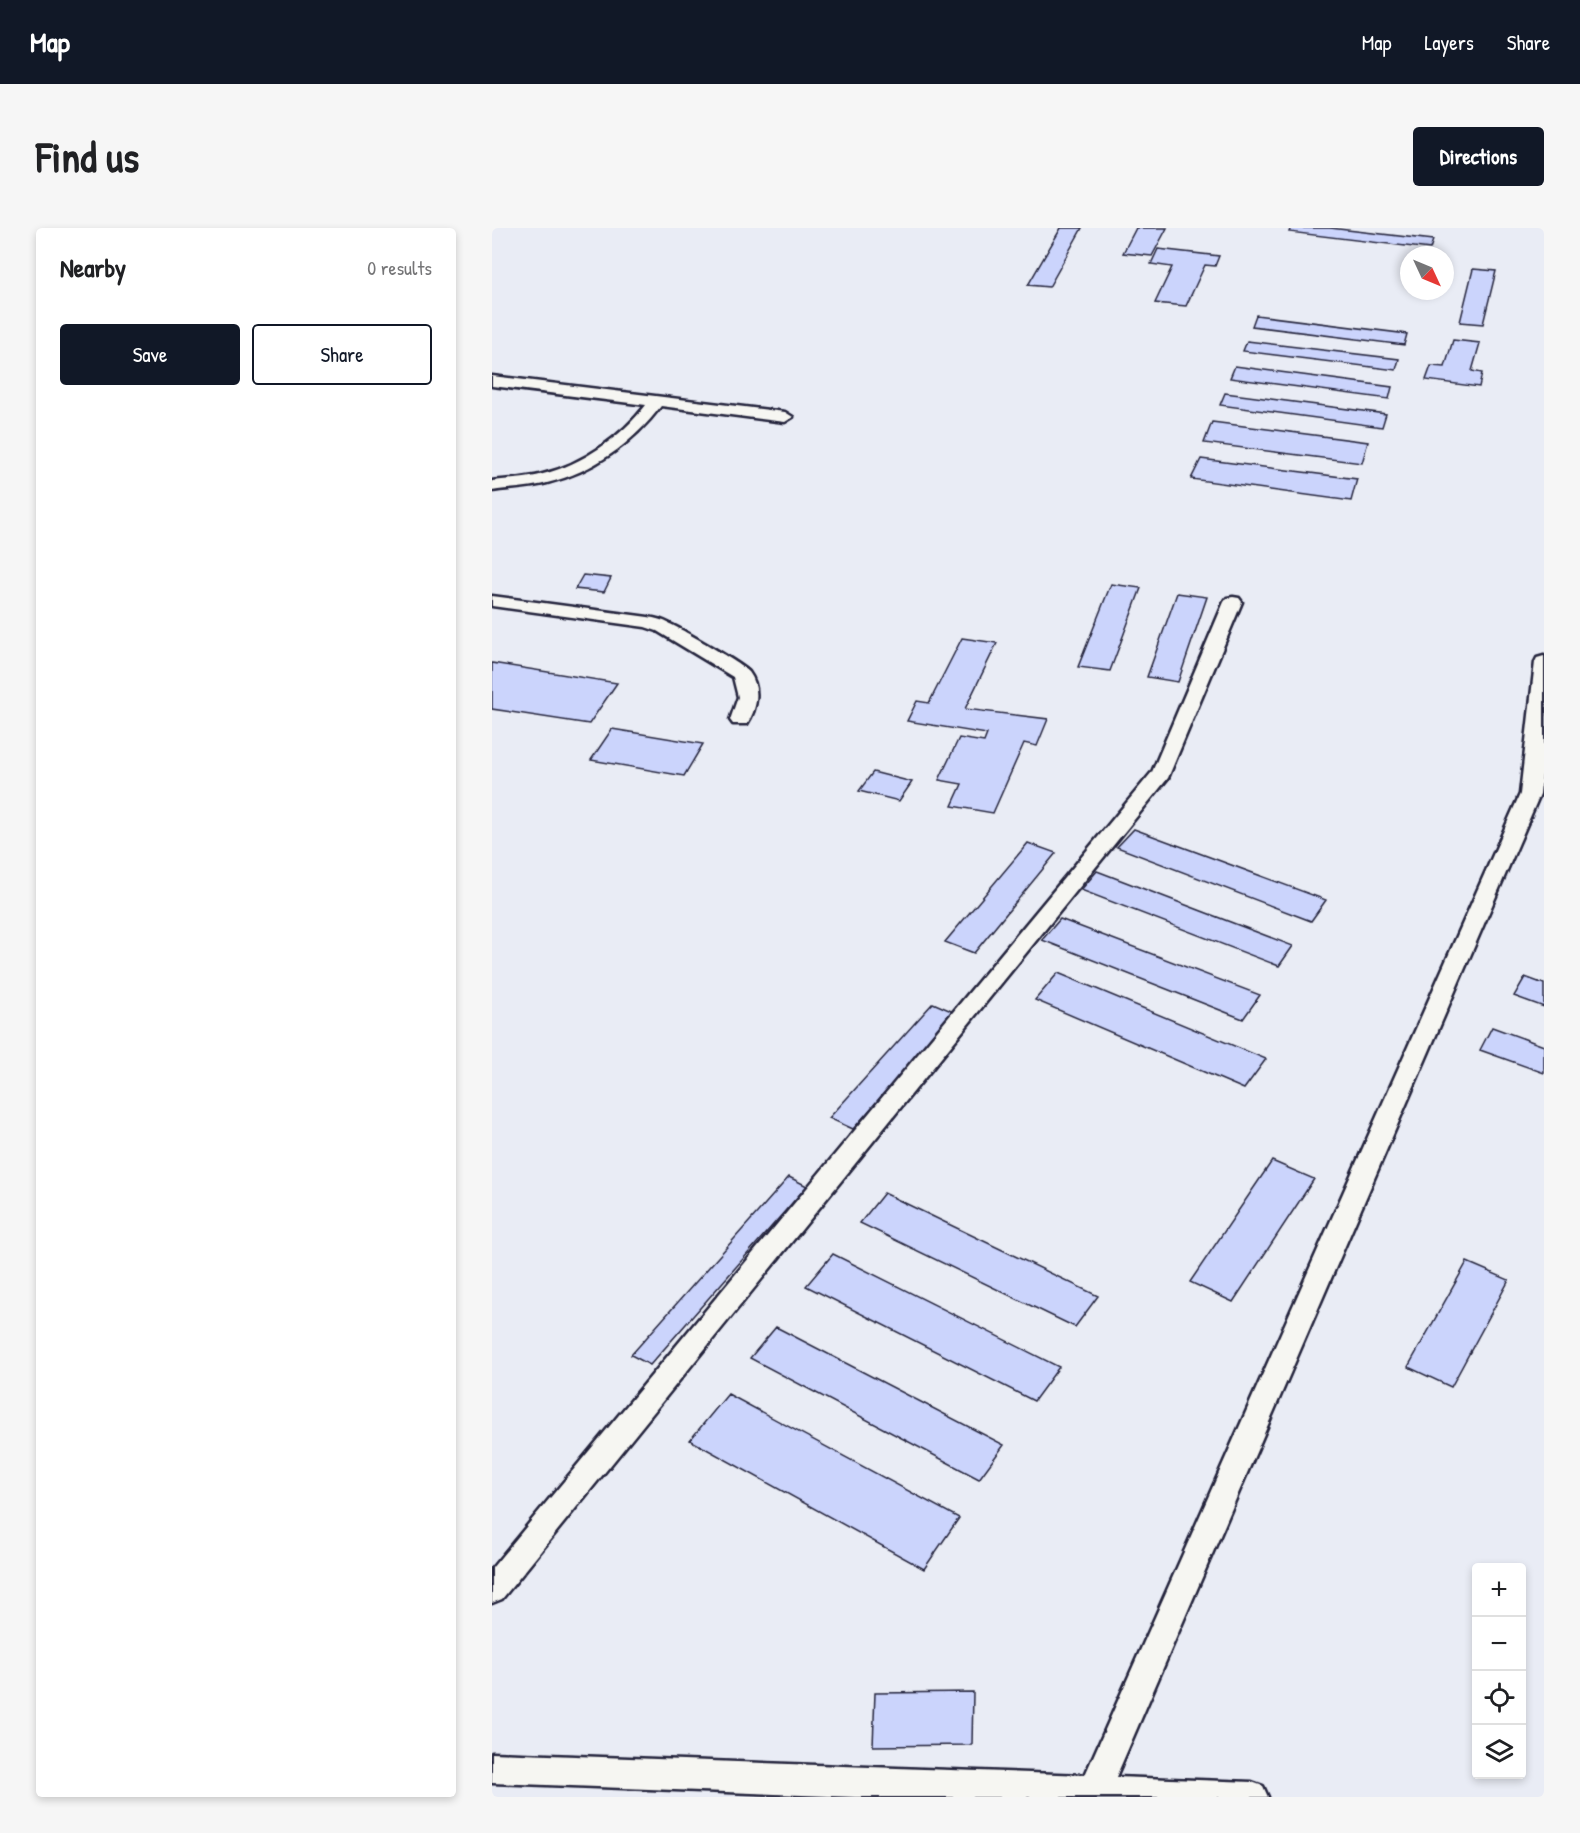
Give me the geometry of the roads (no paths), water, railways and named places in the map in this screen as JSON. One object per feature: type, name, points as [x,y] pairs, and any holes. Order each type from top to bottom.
[{"type":"lane","points":[[492,381],[784,417]]},
{"type":"lane","points":[[492,486],[551,477],[605,452],[643,421],[657,401]]},
{"type":"lane","points":[[492,601],[629,618],[663,627],[741,674],[747,686],[749,700],[740,720]]},
{"type":"lane","points":[[492,1590],[1161,774],[1233,602]]},
{"type":"lane","points":[[1097,1794],[1530,794],[1544,662]]},
{"type":"lane","points":[[492,1768],[1097,1794],[1252,1797]]}]
